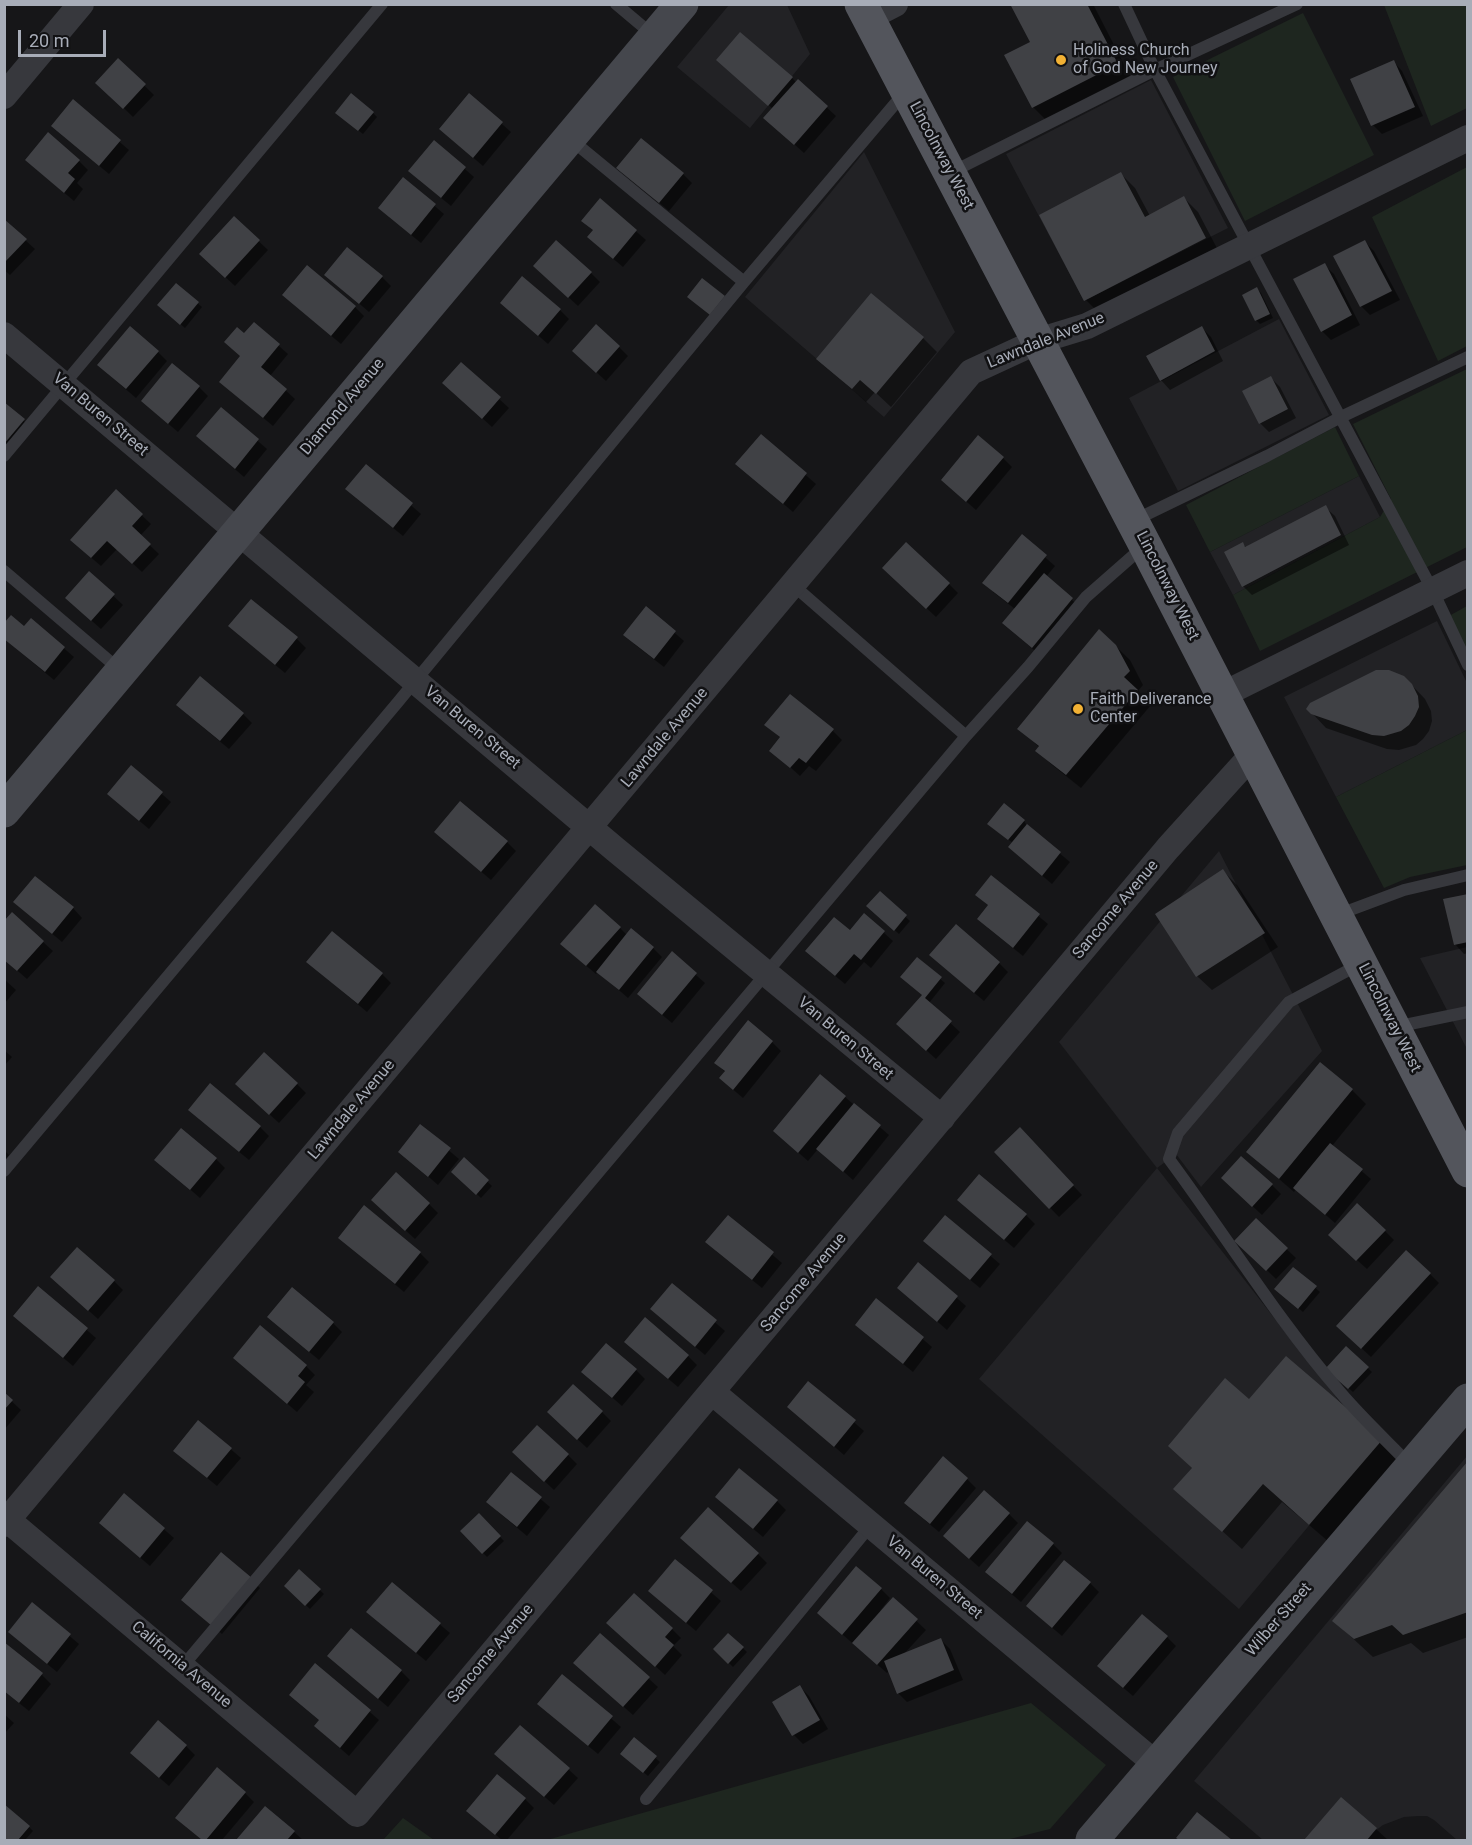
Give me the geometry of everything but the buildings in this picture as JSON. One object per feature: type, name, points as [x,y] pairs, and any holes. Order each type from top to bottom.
[{"type":"main road","name":"Lincolnway West","points":[[875,9],[906,92],[1139,533],[1467,1171]]},
{"type":"street","points":[[4,96],[81,4]]},
{"type":"street","name":"Diamond Avenue","points":[[4,811],[682,4]]},
{"type":"street","name":"Lawndale Avenue","points":[[6,1520],[971,372],[1038,341],[1087,326],[1467,138]]},
{"type":"street","name":"Van Buren Street","points":[[4,335],[590,827],[942,1118]]},
{"type":"street","points":[[1222,695],[1467,573]]},
{"type":"street","name":"Sancome Avenue","points":[[357,1814],[1168,848],[1253,754]]},
{"type":"street","name":"Van Buren Street","points":[[712,1392],[1156,1764]]},
{"type":"street","name":"Wilber Street","points":[[1092,1840],[1467,1400]]},
{"type":"street","name":"California Avenue","points":[[6,1520],[357,1814]]},
{"type":"lane","points":[[4,456],[382,4]]},
{"type":"lane","points":[[616,4],[655,36]]},
{"type":"lane","points":[[1124,4],[1155,70],[1433,591],[1467,664]]},
{"type":"lane","points":[[950,173],[1155,70],[1297,4]]},
{"type":"lane","points":[[4,1172],[416,680],[744,282],[906,92]]},
{"type":"lane","points":[[568,137],[744,282]]},
{"type":"lane","points":[[182,1667],[1139,533],[1267,456],[1341,417],[1467,357]]},
{"type":"lane","points":[[4,571],[121,671]]},
{"type":"lane","points":[[793,585],[966,736]]},
{"type":"lane","points":[[1336,915],[1404,890],[1467,875]]},
{"type":"lane","points":[[1361,964],[1289,1002],[1178,1133],[1169,1159],[1317,1364],[1341,1393],[1411,1466]]},
{"type":"lane","points":[[1394,1027],[1467,1012]]},
{"type":"lane","points":[[646,1799],[871,1525]]},
{"type":"shaded area","points":[[729,5],[787,5],[810,54],[750,128],[677,67]]},
{"type":"shaded area","points":[[1384,5],[1467,5],[1467,108],[1431,126]]},
{"type":"shaded area","points":[[1303,13],[1374,155],[1245,221],[1173,77]]},
{"type":"shaded area","points":[[1151,80],[1228,228],[1084,301],[1006,154]]},
{"type":"shaded area","points":[[864,152],[955,332],[884,417],[745,297]]},
{"type":"shaded area","points":[[1467,167],[1467,346],[1438,361],[1372,217]]},
{"type":"shaded area","points":[[1279,319],[1329,415],[1178,491],[1129,398]]},
{"type":"shaded area","points":[[1467,369],[1467,547],[1260,651],[1233,595],[1380,517],[1391,499],[1353,424]]},
{"type":"shaded area","points":[[1335,427],[1359,476],[1210,552],[1186,505]]},
{"type":"shaded area","points":[[1359,476],[1380,517],[1233,595],[1210,552]]},
{"type":"shaded area","points":[[1467,606],[1467,653],[1449,616]]},
{"type":"shaded area","points":[[1437,621],[1467,683],[1467,730],[1336,797],[1284,697]]},
{"type":"shaded area","points":[[1467,730],[1467,865],[1410,877],[1384,888],[1336,797]]},
{"type":"shaded area","points":[[1219,851],[1322,1051],[1201,1187],[1176,1154],[1157,1168],[1059,1042]]},
{"type":"shaded area","points":[[1467,947],[1467,1049],[1420,958]]},
{"type":"shaded area","points":[[1157,1168],[1375,1447],[1239,1609],[979,1379]]},
{"type":"shaded area","points":[[1467,1456],[1467,1840],[1457,1840],[1434,1820],[1427,1816],[1418,1816],[1404,1817],[1383,1825],[1363,1840],[1263,1840],[1194,1781]]},
{"type":"shaded area","points":[[1031,1703],[1106,1765],[1050,1829],[1006,1840],[547,1840]]},
{"type":"shaded area","points":[[403,1818],[434,1840],[383,1840]]},
{"type":"place","name":"Holiness Church of God New Journey","points":[[1061,60]]},
{"type":"place","name":"Faith Deliverance Center","points":[[1078,709]]}]
